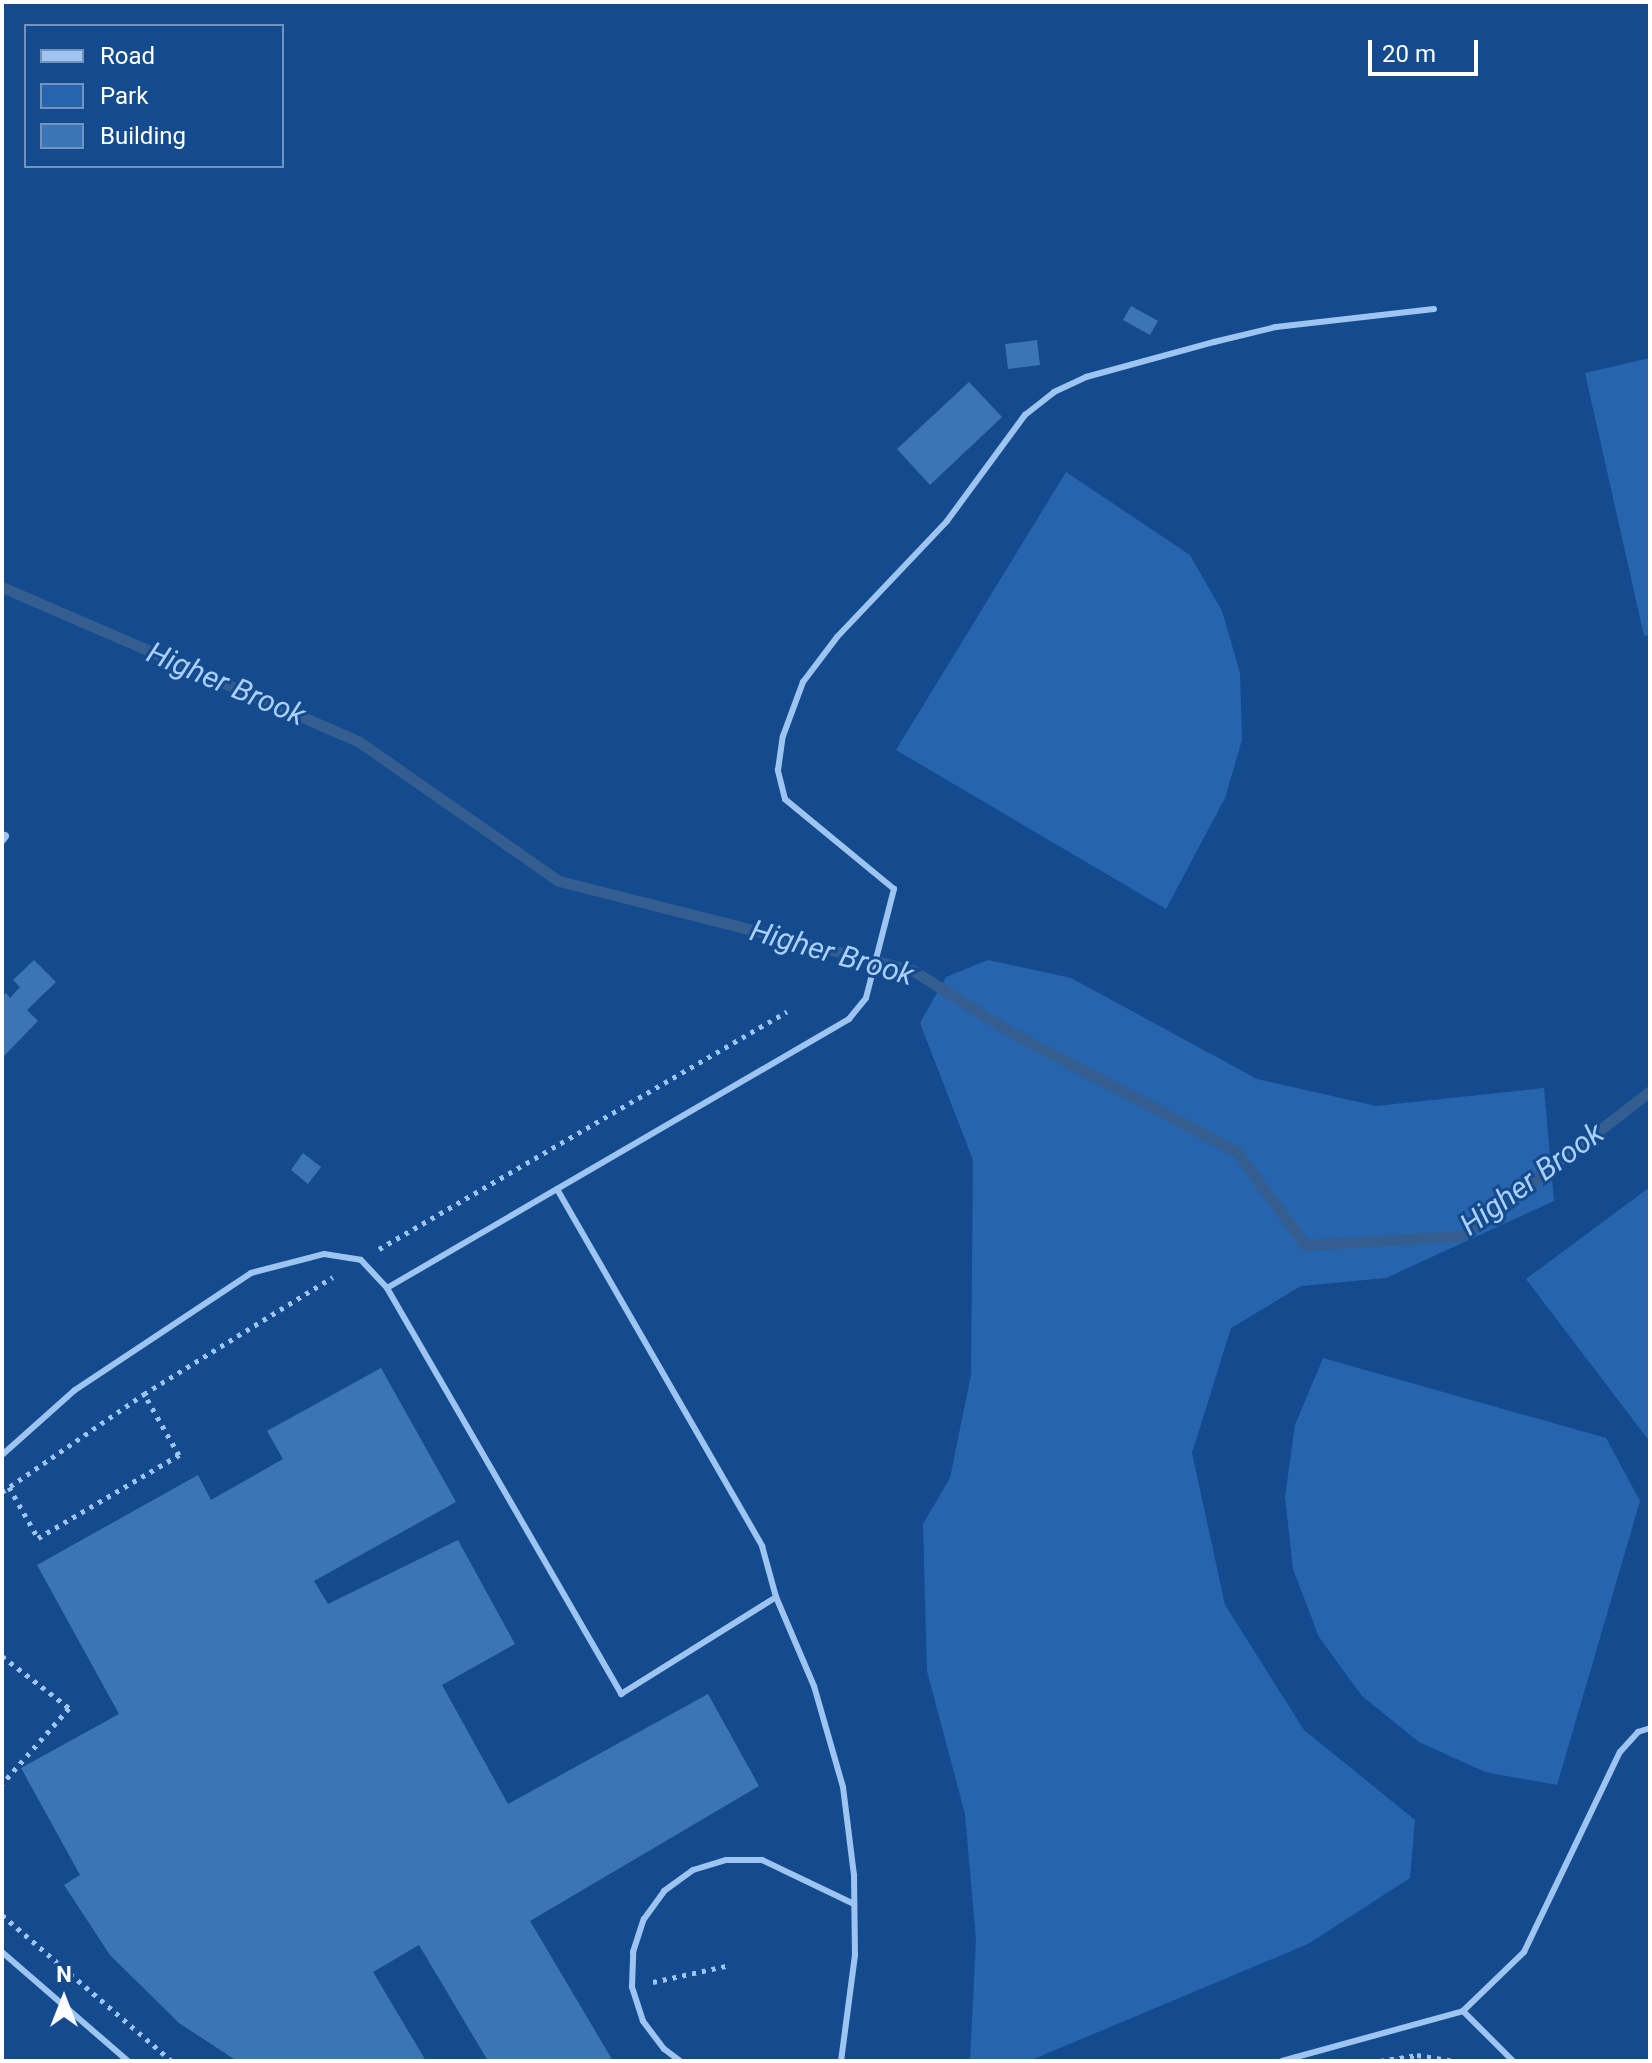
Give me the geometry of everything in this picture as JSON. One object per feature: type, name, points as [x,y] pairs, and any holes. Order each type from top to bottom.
[{"type":"lane","points":[[387,1288],[849,1019],[866,998],[889,923],[894,889],[785,799],[778,770],[783,736],[803,682],[837,637],[947,521],[1025,415],[1054,392],[1086,377],[1214,342],[1276,327],[1434,309]]},
{"type":"lane","points":[[557,1189],[762,1546],[776,1597],[814,1686],[843,1787],[854,1904],[855,1955],[841,2061]]},
{"type":"lane","points":[[2,1455],[75,1390],[251,1273],[324,1254],[361,1260],[387,1288],[621,1694],[776,1597]]},
{"type":"lane","points":[[1282,2061],[1463,2011],[1524,1952],[1620,1752],[1638,1732],[1650,1728]]},
{"type":"lane","points":[[680,2061],[643,2021],[632,1987],[633,1952],[644,1919],[664,1891],[693,1870],[726,1860],[762,1860],[854,1904]]},
{"type":"lane","points":[[2,1952],[128,2061]]},
{"type":"lane","points":[[1463,2011],[1513,2061]]},
{"type":"path","points":[[2,1492],[144,1394],[361,1260],[787,1012]]},
{"type":"path","points":[[9,1487],[38,1538],[179,1455],[144,1394]]},
{"type":"path","points":[[2,1656],[69,1708],[2,1784]]},
{"type":"path","points":[[2,1915],[172,2061]]},
{"type":"path","points":[[632,1987],[726,1966]]},
{"type":"path","points":[[1380,2061],[1417,2055],[1456,2061]]},
{"type":"green space","points":[[1650,358],[1650,635],[1644,636],[1585,373]]},
{"type":"green space","points":[[1066,472],[1190,555],[1222,611],[1240,673],[1242,740],[1225,798],[1166,909],[896,750]]},
{"type":"green space","points":[[988,960],[1071,978],[1257,1079],[1376,1106],[1544,1088],[1554,1201],[1386,1278],[1301,1286],[1231,1328],[1192,1453],[1225,1605],[1304,1730],[1415,1820],[1410,1878],[1308,1944],[1029,2061],[970,2061],[976,1940],[965,1814],[927,1671],[923,1524],[950,1478],[971,1375],[973,1160],[920,1023],[946,977]]},
{"type":"green space","points":[[1650,1187],[1650,1442],[1526,1279]]},
{"type":"green space","points":[[1323,1358],[1606,1438],[1640,1501],[1557,1785],[1485,1772],[1419,1742],[1362,1696],[1319,1637],[1293,1569],[1285,1497],[1295,1425]]},
{"type":"building","points":[[1131,306],[1158,321],[1150,335],[1123,320]]},
{"type":"building","points":[[1037,340],[1040,365],[1008,369],[1005,344]]},
{"type":"building","points":[[969,382],[1002,417],[930,485],[897,449]]},
{"type":"building","points":[[34,960],[56,982],[27,1010],[38,1021],[2,1058],[2,996],[6,993],[10,998],[20,987],[13,980]]},
{"type":"building","points":[[303,1153],[321,1167],[308,1184],[291,1170]]},
{"type":"building","points":[[381,1368],[456,1502],[314,1581],[328,1604],[458,1540],[515,1644],[442,1685],[508,1804],[708,1694],[759,1786],[530,1921],[613,2061],[488,2061],[419,1945],[373,1972],[426,2061],[237,2061],[179,2023],[110,1955],[64,1885],[80,1875],[21,1768],[119,1714],[37,1565],[198,1475],[211,1500],[283,1459],[267,1431]]},
{"type":"waterway","name":"Higher Brook","points":[[2,587],[358,741],[559,881],[914,971],[1007,1030],[1237,1152],[1305,1245],[1462,1236],[1650,1091]]}]
